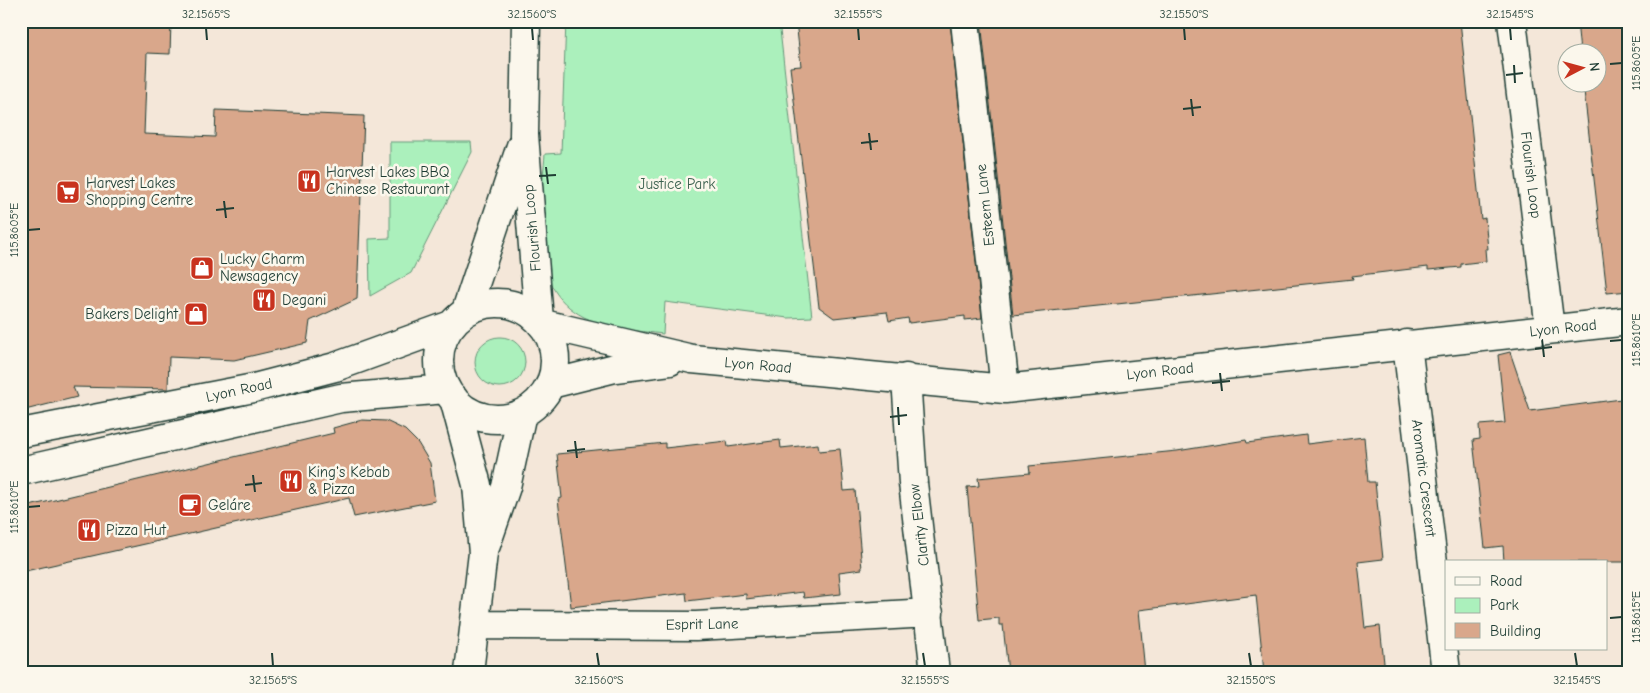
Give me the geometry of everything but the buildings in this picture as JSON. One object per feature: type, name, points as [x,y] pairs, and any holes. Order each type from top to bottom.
[{"type":"street","name":"Flourish Loop","points":[[526,21],[524,135],[541,322]]},
{"type":"street","name":"Esteem Lane","points":[[964,21],[1004,389]]},
{"type":"street","name":"Flourish Loop","points":[[1512,21],[1550,329]]},
{"type":"street","name":"Flourish Loop","points":[[458,318],[524,135]]},
{"type":"street","points":[[450,394],[468,411],[485,418],[504,418],[522,413],[534,406],[551,384],[555,353],[551,338],[541,322],[524,308],[504,303],[484,304],[458,318],[443,340],[439,356],[440,372],[450,394],[477,485],[483,553],[469,672]]},
{"type":"street","name":"Lyon Road","points":[[21,433],[245,390],[335,367],[458,318]]},
{"type":"street","name":"Lyon Road","points":[[541,322],[692,359],[906,378],[1004,389],[1629,321]]},
{"type":"street","name":"Aromatic Crescent","points":[[1407,344],[1439,596],[1446,672]]},
{"type":"street","name":"Lyon Road","points":[[551,384],[630,365],[692,359]]},
{"type":"street","name":"Clarity Elbow","points":[[906,378],[913,482],[935,672]]},
{"type":"street","name":"Lyon Road","points":[[21,471],[341,398],[450,394]]},
{"type":"street","points":[[483,553],[506,486],[522,413]]},
{"type":"street","name":"Esprit Lane","points":[[475,624],[696,626],[929,613]]},
{"type":"green space","name":"Justice Park","points":[[566,21],[779,21],[812,317],[788,318],[665,302],[663,334],[623,329],[602,324],[584,317],[565,303],[552,286],[544,266],[540,245],[540,222],[545,154],[561,153]]},
{"type":"green space","points":[[390,142],[471,142],[472,152],[411,273],[370,296],[369,239],[390,238]]},
{"type":"green space","points":[[495,337],[505,337],[518,344],[525,357],[525,367],[518,380],[505,387],[495,387],[486,383],[479,376],[475,367],[475,357],[479,348],[486,341]]},
{"type":"place","name":"Harvest Lakes BBQ Chinese Restaurant","points":[[309,181]]},
{"type":"place","name":"Harvest Lakes Shopping Centre","points":[[68,192]]},
{"type":"place","name":"Lucky Charm Newsagency","points":[[202,268]]},
{"type":"place","name":"Degani","points":[[264,300]]},
{"type":"place","name":"Bakers Delight","points":[[196,314]]},
{"type":"place","name":"King's Kebab & Pizza","points":[[291,481]]},
{"type":"place","name":"Geláre","points":[[190,505]]},
{"type":"place","name":"Pizza Hut","points":[[89,530]]}]
